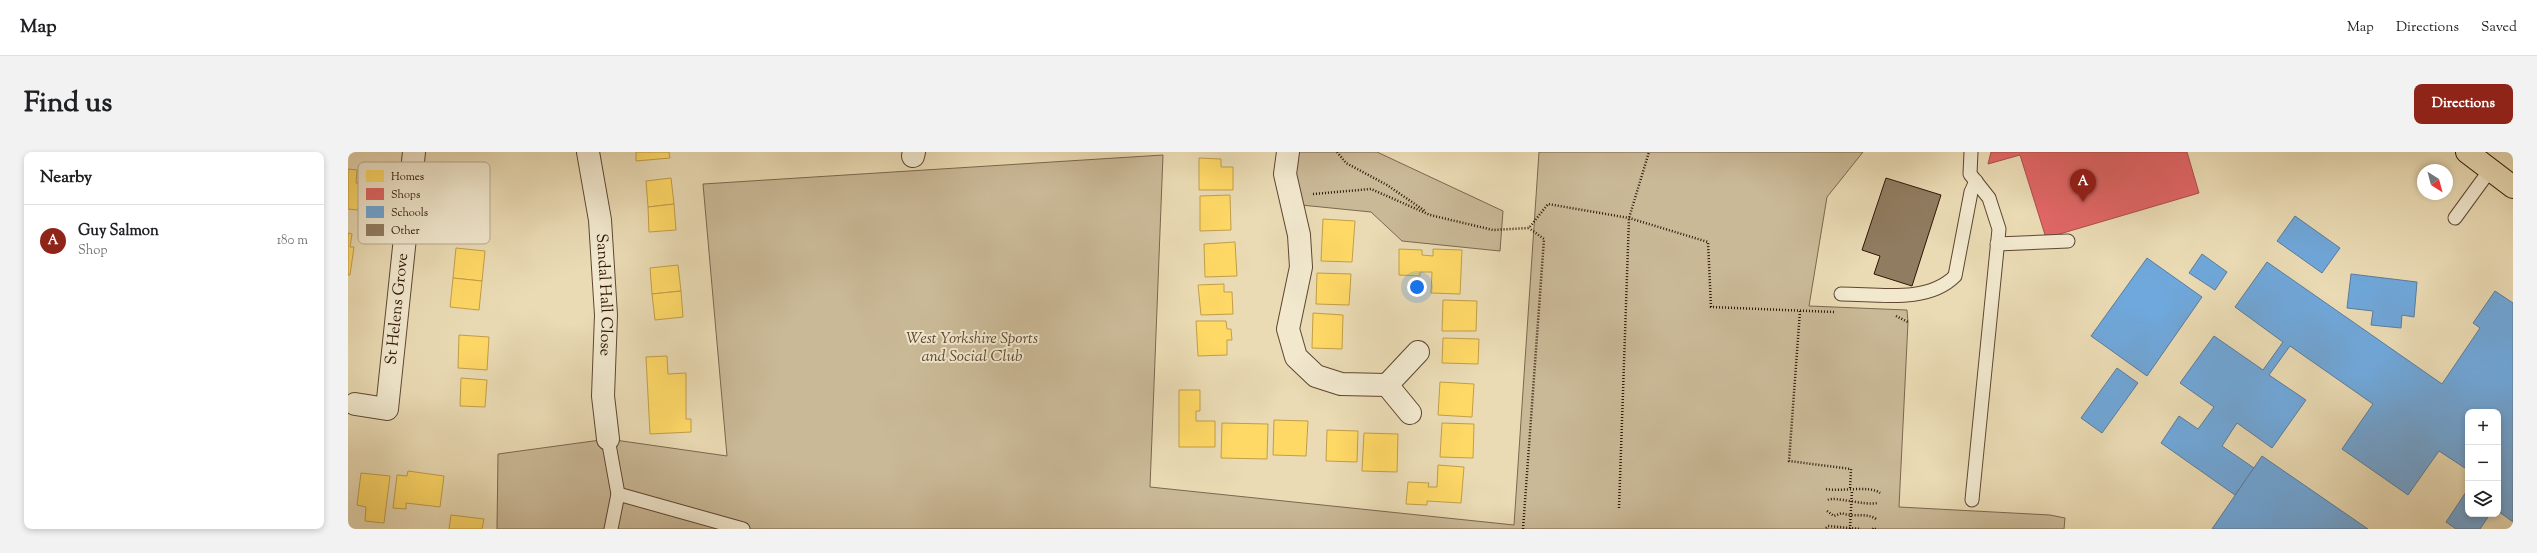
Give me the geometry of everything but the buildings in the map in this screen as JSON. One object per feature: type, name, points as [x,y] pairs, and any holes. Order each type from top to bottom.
[{"type":"main road","points":[[2467,152],[2513,188]]},
{"type":"street","name":"St Helens Grove","points":[[413,162],[414,152]]},
{"type":"street","name":"Sandal Hall Close","points":[[588,152],[600,220],[606,315],[604,396],[608,439]]},
{"type":"street","points":[[1288,152],[1285,174],[1298,235],[1301,268],[1288,329],[1296,357],[1316,376],[1341,384],[1387,385],[1418,352]]},
{"type":"street","name":"St Helens Grove","points":[[355,404],[387,409],[404,244]]},
{"type":"street","points":[[1387,385],[1410,413]]},
{"type":"lane","points":[[1971,152],[1970,174],[1989,198],[1999,230],[1972,500]]},
{"type":"lane","points":[[2455,218],[2490,170]]},
{"type":"lane","points":[[1841,294],[1916,295],[1948,284],[1955,276],[1971,192],[1976,181]]},
{"type":"lane","points":[[1997,244],[2068,241]]},
{"type":"lane","points":[[608,439],[618,494],[611,529]]},
{"type":"lane","points":[[618,494],[743,529]]},
{"type":"path","points":[[1337,152],[1346,163],[1387,185],[1430,215]]},
{"type":"path","points":[[1619,508],[1629,218],[1649,152]]},
{"type":"path","points":[[1288,193],[1307,194],[1371,189],[1430,215],[1493,230],[1529,228],[1544,239],[1523,529]]},
{"type":"path","points":[[1529,228],[1548,204],[1629,218],[1708,242],[1711,307],[1840,312]]},
{"type":"path","points":[[1800,311],[1789,461],[1851,469],[1850,529]]},
{"type":"path","points":[[1894,315],[1908,322]]},
{"type":"path","points":[[1826,489],[1851,490],[1871,487],[1878,493]]},
{"type":"path","points":[[1828,500],[1834,498],[1851,503],[1868,504],[1873,504],[1876,502]]},
{"type":"path","points":[[1868,504],[1870,508]]},
{"type":"path","points":[[1827,511],[1834,516],[1842,513],[1850,517],[1869,514],[1876,520]]},
{"type":"path","points":[[1826,528],[1833,524],[1850,529],[1861,529]]},
{"type":"green space","points":[[1288,152],[1377,152],[1503,211],[1500,251],[1402,241],[1371,212],[1291,204]]},
{"type":"green space","name":"West Yorkshire Sports and Social Club","points":[[1539,152],[1863,152],[1827,197],[1809,306],[1907,310],[1908,322],[1899,507],[2050,515],[2065,518],[2064,529],[497,529],[498,454],[608,439],[727,456],[703,184],[1163,155],[1150,487],[1514,525]]},
{"type":"place","name":"Guy Salmon","points":[[2083,202]]}]
